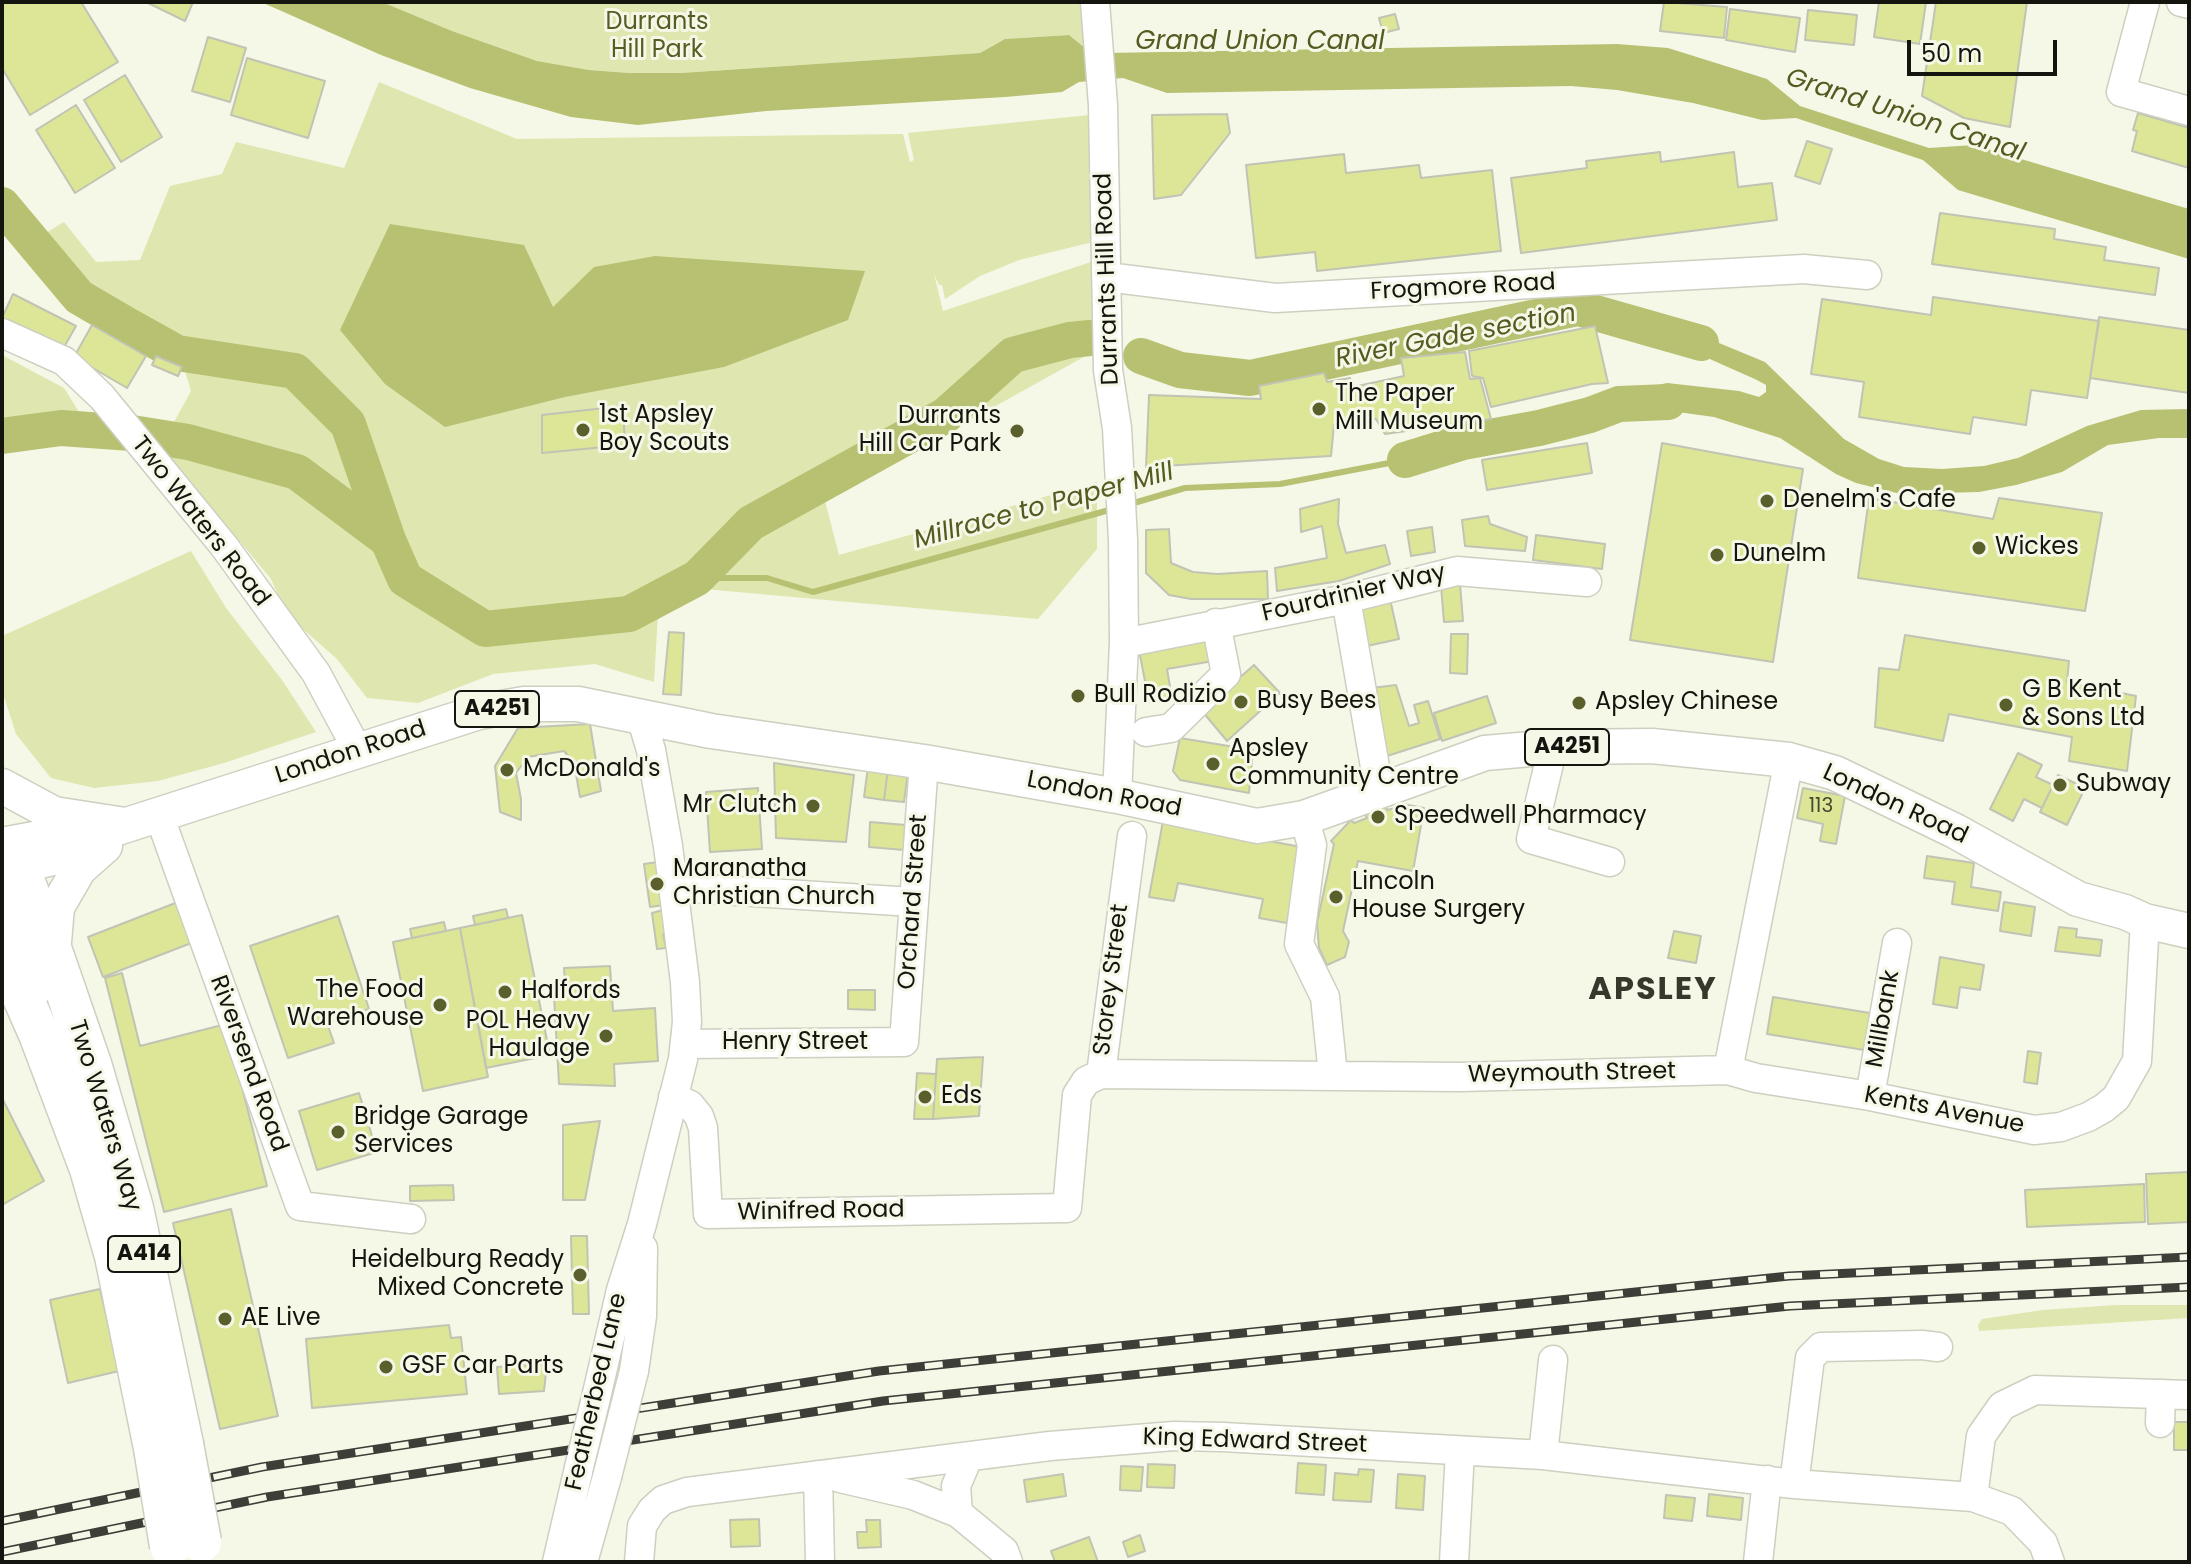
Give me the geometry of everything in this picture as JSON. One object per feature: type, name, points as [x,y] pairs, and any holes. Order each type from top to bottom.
[{"type":"highway","name":"Two Waters Way","points":[[9,854],[53,954],[92,1067],[133,1208],[187,1553]]},
{"type":"highway","name":"Two Waters Way","points":[[2,950],[41,1040],[90,1169],[168,1446]]},
{"type":"main road","name":"London Road","points":[[9,854],[74,853],[116,828],[479,712],[524,704],[578,704],[711,731],[924,762],[1117,796],[1257,826],[1304,818],[1485,753],[1553,747],[1652,746],[1789,760],[1835,773],[1955,831],[2078,899],[2145,921],[2189,931]]},
{"type":"main road","points":[[2,786],[54,814],[116,828],[79,869],[57,907],[53,954]]},
{"type":"main road","points":[[9,854],[16,919],[32,984],[41,1040]]},
{"type":"main road","points":[[2,977],[41,1040]]},
{"type":"street","points":[[2145,2],[2121,92],[2189,111]]},
{"type":"street","points":[[2181,2],[2189,4]]},
{"type":"street","name":"Durrants Hill Road","points":[[1096,14],[1103,105],[1108,370],[1117,428],[1123,540],[1124,643],[1117,796]]},
{"type":"street","name":"Frogmore Road","points":[[1107,277],[1275,298],[1804,269],[1867,275]]},
{"type":"street","name":"Two Waters Road","points":[[2,333],[64,361],[102,397],[224,546],[316,673],[358,751]]},
{"type":"street","name":"Fourdrinier Way","points":[[1124,643],[1346,599],[1457,571],[1587,582]]},
{"type":"street","points":[[1346,599],[1379,790]]},
{"type":"street","points":[[1146,732],[1171,728],[1226,674],[1216,623]]},
{"type":"street","name":"Featherbed Lane","points":[[557,1562],[621,1290],[642,1224],[685,1044],[686,993],[673,887],[651,750],[641,717]]},
{"type":"street","points":[[1553,747],[1531,839],[1610,862]]},
{"type":"street","points":[[1728,1070],[1789,760]]},
{"type":"street","name":"Orchard Street","points":[[904,1042],[924,762]]},
{"type":"street","name":"Riversend Road","points":[[159,815],[300,1206],[411,1219]]},
{"type":"street","points":[[1304,818],[1312,845],[1299,944],[1325,997],[1333,1075]]},
{"type":"street","name":"Storey Street","points":[[1067,1208],[1077,1095],[1086,1081],[1101,1074],[1132,836]]},
{"type":"street","points":[[673,887],[913,902]]},
{"type":"street","name":"Kents Avenue","points":[[1728,1070],[1756,1078],[1870,1096],[2034,1130],[2061,1127],[2088,1117],[2116,1098],[2137,1061],[2145,921]]},
{"type":"street","name":"Millbank","points":[[1870,1096],[1897,943]]},
{"type":"street","name":"Henry Street","points":[[685,1044],[904,1042]]},
{"type":"street","name":"Weymouth Street","points":[[1101,1074],[1460,1077],[1728,1070]]},
{"type":"street","name":"Winifred Road","points":[[673,1097],[690,1105],[699,1116],[703,1128],[708,1214],[1067,1208]]},
{"type":"street","name":"Featherbed Lane","points":[[583,1562],[634,1371],[642,1316],[642,1224]]},
{"type":"street","points":[[1758,1562],[1781,1482],[1810,1358],[1821,1347],[1938,1347]]},
{"type":"street","points":[[1543,1455],[1553,1360]]},
{"type":"street","points":[[1973,1497],[1981,1436],[2002,1406],[2035,1390],[2175,1394],[2160,1423]]},
{"type":"street","name":"King Edward Street","points":[[639,1562],[642,1526],[652,1510],[663,1500],[687,1492],[1064,1445],[1174,1436],[1543,1455],[1781,1482],[1973,1497],[2012,1511],[2043,1543],[2050,1562]]},
{"type":"street","points":[[1454,1562],[1460,1451]]},
{"type":"street","points":[[958,1513],[956,1486],[968,1458]]},
{"type":"street","points":[[820,1562],[821,1474],[913,1495],[958,1513],[1004,1551],[1008,1562]]},
{"type":"green space","name":"Durrants Hill Park","points":[[382,2],[1085,2],[1090,52],[1069,35],[1005,39],[980,53],[681,73],[629,73],[537,61]]},
{"type":"green space","points":[[379,82],[517,139],[903,134],[910,162],[914,160],[908,133],[1090,115],[1097,241],[1019,260],[980,276],[945,299],[942,285],[939,285],[934,274],[943,311],[1100,259],[1107,344],[825,501],[839,555],[1097,482],[1097,549],[1038,619],[704,589],[658,614],[654,682],[595,664],[493,674],[418,703],[367,698],[337,659],[287,615],[271,579],[153,436],[173,424],[191,391],[179,351],[83,294],[36,239],[64,222],[96,262],[140,260],[170,186],[222,174],[236,142],[344,168]]},
{"type":"green space","points":[[2,355],[64,388],[96,439],[2,450]]},
{"type":"green space","points":[[191,551],[226,608],[282,680],[316,732],[158,781],[94,788],[51,778],[16,734],[2,690],[2,636]]},
{"type":"green space","points":[[2116,1305],[2189,1305],[2189,1318],[1979,1331],[1978,1325],[1982,1319],[2043,1310]]},
{"type":"shaded area","points":[[261,2],[382,2],[537,61],[629,73],[681,73],[980,53],[1005,39],[1069,35],[1090,52],[1107,53],[1617,44],[1668,48],[1767,79],[1800,106],[1929,148],[1974,145],[2189,209],[2189,259],[1958,190],[1923,160],[1796,118],[1762,120],[1693,103],[1617,90],[1571,86],[1167,93],[1123,78],[1079,82],[1062,92],[766,111],[638,125],[571,117],[470,88],[381,55]]},
{"type":"shaded area","points":[[390,224],[524,245],[553,307],[594,267],[655,256],[865,271],[848,320],[724,367],[565,397],[445,427],[385,384],[340,330]]},
{"type":"shaded area","points":[[1631,315],[1673,324],[1765,362],[1844,439],[1879,459],[1904,467],[1942,469],[1984,466],[2018,458],[2087,426],[2141,410],[2189,409],[2189,438],[2159,438],[2108,445],[2062,472],[2016,485],[1979,492],[1901,494],[1856,483],[1836,474],[1780,438],[1714,417],[1619,404],[1631,391],[1667,383],[1739,391],[1759,397],[1766,392],[1766,385],[1712,360]]},
{"type":"building","points":[[2,2],[81,2],[118,62],[30,115],[2,68]]},
{"type":"building","points":[[146,2],[193,2],[185,21]]},
{"type":"building","points":[[1664,2],[1727,7],[1724,38],[1660,31]]},
{"type":"building","points":[[1879,2],[1926,2],[1920,44],[1874,37]]},
{"type":"building","points":[[1936,2],[2027,2],[2010,127],[1964,118],[1922,96]]},
{"type":"building","points":[[1730,9],[1800,18],[1795,52],[1726,40]]},
{"type":"building","points":[[1808,10],[1857,15],[1854,45],[1805,40]]},
{"type":"building","points":[[1395,14],[1399,29],[1383,33],[1379,18]]},
{"type":"building","points":[[208,37],[246,48],[230,102],[192,91]]},
{"type":"building","points":[[247,58],[325,81],[308,138],[231,115]]},
{"type":"building","points":[[125,75],[162,137],[121,162],[84,100]]},
{"type":"building","points":[[76,105],[115,168],[75,193],[36,130]]},
{"type":"building","points":[[2138,113],[2189,128],[2189,168],[2132,151]]},
{"type":"building","points":[[1227,114],[1230,133],[1181,195],[1154,199],[1152,115]]},
{"type":"building","points":[[1807,141],[1832,149],[1820,184],[1795,176]]},
{"type":"building","points":[[1660,152],[1661,162],[1734,152],[1738,187],[1772,183],[1777,220],[1521,253],[1511,178],[1587,168],[1586,161]]},
{"type":"building","points":[[1344,154],[1346,173],[1419,165],[1421,178],[1492,170],[1501,251],[1317,271],[1315,252],[1256,258],[1246,165]]},
{"type":"building","points":[[1940,213],[2055,229],[2054,239],[2106,247],[2104,260],[2159,268],[2155,295],[1932,264]]},
{"type":"building","points":[[13,294],[76,326],[63,349],[2,318]]},
{"type":"building","points":[[1933,297],[2099,321],[2087,398],[2031,390],[2026,425],[1973,417],[1970,434],[1859,417],[1864,382],[1811,374],[1822,299],[1931,315]]},
{"type":"building","points":[[2099,317],[2189,330],[2189,393],[2090,378]]},
{"type":"building","points":[[92,325],[146,356],[127,388],[74,357]]},
{"type":"building","points":[[1595,326],[1608,383],[1491,407],[1483,378],[1472,376],[1469,351]]},
{"type":"building","name":"The Paper Mill Museum","points":[[1465,352],[1470,379],[1480,378],[1491,419],[1385,434],[1376,419],[1334,425],[1331,456],[1146,467],[1149,395],[1261,399],[1259,386],[1324,373],[1327,382],[1350,378],[1353,387],[1404,376],[1401,358]]},
{"type":"building","points":[[156,356],[182,367],[178,376],[152,365]]},
{"type":"building","name":"1st Apsley Boy Scouts","points":[[623,406],[625,445],[542,453],[542,415]]},
{"type":"building","points":[[1587,443],[1592,473],[1487,490],[1482,460]]},
{"type":"building","name":"Dunelm","points":[[1662,443],[1803,469],[1773,662],[1630,640]]},
{"type":"building","name":"Wickes","points":[[1869,498],[1993,519],[1999,498],[2102,513],[2085,611],[1858,578]]},
{"type":"building","points":[[1339,499],[1338,524],[1346,553],[1385,545],[1390,564],[1339,581],[1277,591],[1275,568],[1327,558],[1322,526],[1301,532],[1300,509]]},
{"type":"building","points":[[1488,516],[1490,524],[1527,537],[1525,551],[1465,546],[1462,520]]},
{"type":"building","points":[[1432,527],[1435,552],[1411,556],[1407,531]]},
{"type":"building","points":[[1169,529],[1171,563],[1193,572],[1217,574],[1267,571],[1268,599],[1191,599],[1169,595],[1146,573],[1146,530]]},
{"type":"building","points":[[1536,535],[1605,544],[1602,569],[1533,560]]},
{"type":"building","points":[[1460,584],[1463,621],[1444,622],[1441,586]]},
{"type":"building","points":[[1390,599],[1399,639],[1367,646],[1359,606]]},
{"type":"building","points":[[669,632],[684,633],[681,695],[663,694]]},
{"type":"building","points":[[1451,634],[1468,634],[1467,674],[1450,673]]},
{"type":"building","name":"G B Kent & Sons Ltd","points":[[1905,635],[2069,661],[2067,682],[2136,696],[2127,771],[2069,761],[2072,737],[1949,714],[1943,741],[1875,727],[1879,668],[1899,670]]},
{"type":"building","points":[[1208,636],[1213,661],[1167,669],[1172,698],[1149,702],[1139,650]]},
{"type":"building","name":"Busy Bees","points":[[1254,665],[1280,693],[1227,741],[1202,711]]},
{"type":"building","points":[[1396,685],[1409,726],[1419,723],[1414,705],[1428,701],[1440,739],[1387,756],[1372,688]]},
{"type":"building","points":[[1487,696],[1496,723],[1442,741],[1434,713]]},
{"type":"building","name":"McDonald's","points":[[590,724],[601,791],[580,797],[574,763],[564,751],[528,757],[516,773],[521,820],[500,812],[495,766],[518,728]]},
{"type":"building","name":"Apsley Community Centre","points":[[1180,738],[1253,750],[1249,793],[1180,780],[1173,771]]},
{"type":"building","points":[[2018,753],[2042,765],[2036,777],[2053,785],[2042,808],[2024,799],[2013,821],[1990,809]]},
{"type":"building","name":"Mr Clutch","points":[[774,763],[854,775],[846,842],[776,838]]},
{"type":"building","points":[[868,767],[888,769],[884,800],[864,797]]},
{"type":"building","points":[[888,769],[908,772],[904,802],[884,800]]},
{"type":"building","points":[[2058,775],[2085,788],[2067,825],[2040,812]]},
{"type":"building","points":[[758,788],[762,849],[710,852],[706,792]]},
{"type":"building","points":[[1803,788],[1845,796],[1836,844],[1820,841],[1823,824],[1797,818]]},
{"type":"building","name":"Lincoln House Surgery","points":[[1403,804],[1424,808],[1413,871],[1358,861],[1343,931],[1349,942],[1345,957],[1327,965],[1319,948],[1317,923],[1334,844],[1331,841],[1351,820],[1354,823],[1367,818],[1365,814]]},
{"type":"building","points":[[1163,821],[1301,847],[1287,923],[1259,918],[1263,899],[1178,883],[1174,901],[1149,897]]},
{"type":"building","points":[[870,822],[906,825],[904,850],[869,847]]},
{"type":"building","points":[[1927,856],[1974,863],[1971,887],[2001,892],[1998,911],[1952,904],[1955,882],[1924,878]]},
{"type":"building","name":"Maranatha Christian Church","points":[[665,861],[671,904],[650,907],[644,864]]},
{"type":"building","points":[[178,902],[194,942],[103,977],[88,937]]},
{"type":"building","points":[[2004,902],[2035,907],[2031,936],[2000,931]]},
{"type":"building","points":[[506,909],[508,918],[475,925],[473,916]]},
{"type":"building","points":[[663,910],[669,934],[663,934],[666,948],[657,949],[652,913]]},
{"type":"building","name":"Halfords","points":[[522,915],[550,1055],[486,1068],[460,928]]},
{"type":"building","points":[[338,916],[369,1009],[327,1023],[334,1043],[288,1058],[250,946]]},
{"type":"building","points":[[444,922],[446,931],[412,938],[410,929]]},
{"type":"building","points":[[2059,927],[2077,929],[2076,937],[2102,940],[2100,956],[2055,951]]},
{"type":"building","name":"The Food Warehouse","points":[[460,928],[488,1077],[423,1091],[393,942]]},
{"type":"building","points":[[1674,931],[1701,936],[1696,963],[1668,958]]},
{"type":"building","points":[[1940,957],[1984,965],[1980,990],[1960,987],[1957,1008],[1933,1004]]},
{"type":"building","name":"POL Heavy Haulage","points":[[610,966],[613,1011],[655,1008],[658,1061],[614,1064],[615,1086],[559,1084],[554,997],[566,996],[564,968]]},
{"type":"building","points":[[122,973],[140,1046],[226,1024],[267,1186],[164,1212],[105,978]]},
{"type":"building","points":[[848,990],[875,990],[875,1010],[848,1009]]},
{"type":"building","points":[[1773,997],[1870,1013],[1864,1050],[1767,1034]]},
{"type":"building","points":[[2028,1051],[2041,1053],[2037,1084],[2024,1082]]},
{"type":"building","points":[[983,1057],[979,1116],[933,1119],[937,1059]]},
{"type":"building","name":"Eds","points":[[917,1073],[936,1074],[933,1119],[914,1119]]},
{"type":"building","name":"Bridge Garage Services","points":[[359,1093],[377,1152],[317,1170],[299,1111]]},
{"type":"building","points":[[2,1098],[44,1181],[2,1205]]},
{"type":"building","points":[[600,1121],[585,1200],[563,1200],[563,1125]]},
{"type":"building","points":[[2189,1172],[2189,1222],[2148,1224],[2146,1174]]},
{"type":"building","points":[[2144,1184],[2145,1222],[2027,1227],[2025,1190]]},
{"type":"building","points":[[453,1185],[454,1200],[410,1201],[410,1186]]},
{"type":"building","name":"AE Live","points":[[231,1209],[278,1416],[220,1429],[173,1223]]},
{"type":"building","name":"Heidelburg Ready Mixed Concrete","points":[[571,1236],[587,1236],[589,1314],[573,1314]]},
{"type":"building","points":[[100,1289],[119,1371],[68,1383],[50,1300]]},
{"type":"building","name":"GSF Car Parts","points":[[449,1325],[451,1338],[461,1337],[467,1394],[312,1408],[306,1339]]},
{"type":"building","points":[[547,1364],[544,1391],[499,1394],[497,1367]]},
{"type":"building","points":[[2174,1422],[2188,1422],[2188,1450],[2174,1450]]},
{"type":"building","points":[[1298,1463],[1326,1465],[1324,1495],[1296,1493]]},
{"type":"building","points":[[1148,1464],[1175,1465],[1174,1488],[1147,1487]]},
{"type":"building","points":[[1121,1466],[1143,1467],[1141,1491],[1120,1490]]},
{"type":"building","points":[[1359,1469],[1374,1470],[1371,1502],[1333,1500],[1335,1473],[1358,1475]]},
{"type":"building","points":[[1063,1474],[1066,1496],[1027,1502],[1024,1480]]},
{"type":"building","points":[[1398,1474],[1425,1476],[1423,1510],[1396,1508]]},
{"type":"building","points":[[1709,1494],[1743,1498],[1741,1520],[1707,1516]]},
{"type":"building","points":[[1666,1495],[1695,1498],[1692,1521],[1664,1518]]},
{"type":"building","points":[[759,1519],[760,1546],[731,1547],[730,1520]]},
{"type":"building","points":[[866,1520],[880,1520],[881,1547],[858,1548],[857,1532],[867,1532]]},
{"type":"building","points":[[1140,1535],[1145,1551],[1128,1557],[1123,1542]]},
{"type":"building","points":[[1089,1537],[1098,1562],[1055,1562],[1051,1551]]},
{"type":"waterway","name":"River Gade section","points":[[2,205],[79,297],[127,325],[177,353],[295,371],[348,424],[388,540],[405,579],[485,629],[629,614],[697,578],[751,523],[946,415],[1013,355],[1090,338]]},
{"type":"waterway","name":"River Gade section","points":[[1141,356],[1180,370],[1250,378],[1578,308],[1701,343]]},
{"type":"waterway","points":[[1405,460],[1463,442],[1590,415],[1619,404],[1668,402]]},
{"type":"waterway","points":[[2,436],[61,428],[132,433],[188,442],[297,472],[388,540]]},
{"type":"waterway","name":"Millrace to Paper Mill","points":[[1127,505],[1185,488],[1280,484],[1405,460]]},
{"type":"waterway","name":"Millrace to Paper Mill","points":[[697,578],[767,578],[813,592],[1113,509]]},
{"type":"railway","points":[[2,1521],[262,1467],[879,1371],[1789,1276],[2189,1257]]},
{"type":"railway","points":[[2,1552],[267,1497],[883,1401],[1790,1306],[2189,1287]]},
{"type":"place","name":"The Paper Mill Museum","points":[[1319,409]]},
{"type":"place","name":"1st Apsley Boy Scouts","points":[[583,430]]},
{"type":"place","name":"Durrants Hill Car Park","points":[[1017,431]]},
{"type":"place","name":"Denelm's Cafe","points":[[1767,501]]},
{"type":"place","name":"Wickes","points":[[1979,548]]},
{"type":"place","name":"Dunelm","points":[[1717,555]]},
{"type":"place","name":"Bull Rodizio","points":[[1078,696]]},
{"type":"place","name":"Busy Bees","points":[[1241,702]]},
{"type":"place","name":"Apsley Chinese","points":[[1579,703]]},
{"type":"place","name":"G B Kent & Sons Ltd","points":[[2006,705]]},
{"type":"place","name":"Apsley Community Centre","points":[[1213,764]]},
{"type":"place","name":"McDonald's","points":[[507,770]]},
{"type":"place","name":"Subway","points":[[2060,785]]},
{"type":"place","name":"Mr Clutch","points":[[813,806]]},
{"type":"place","name":"Speedwell Pharmacy","points":[[1378,817]]},
{"type":"place","name":"Maranatha Christian Church","points":[[657,884]]},
{"type":"place","name":"Lincoln House Surgery","points":[[1336,897]]},
{"type":"place","name":"Halfords","points":[[505,992]]},
{"type":"place","name":"The Food Warehouse","points":[[440,1005]]},
{"type":"place","name":"POL Heavy Haulage","points":[[606,1036]]},
{"type":"place","name":"Eds","points":[[925,1097]]},
{"type":"place","name":"Bridge Garage Services","points":[[338,1132]]},
{"type":"place","name":"Heidelburg Ready Mixed Concrete","points":[[580,1275]]},
{"type":"place","name":"AE Live","points":[[225,1319]]},
{"type":"place","name":"GSF Car Parts","points":[[386,1367]]},
{"type":"district","name":"APSLEY","points":[[1653,991]]},
{"type":"water label","name":"Grand Union Canal","points":[[1260,42]]},
{"type":"water label","name":"Grand Union Canal","points":[[1905,116]]}]
